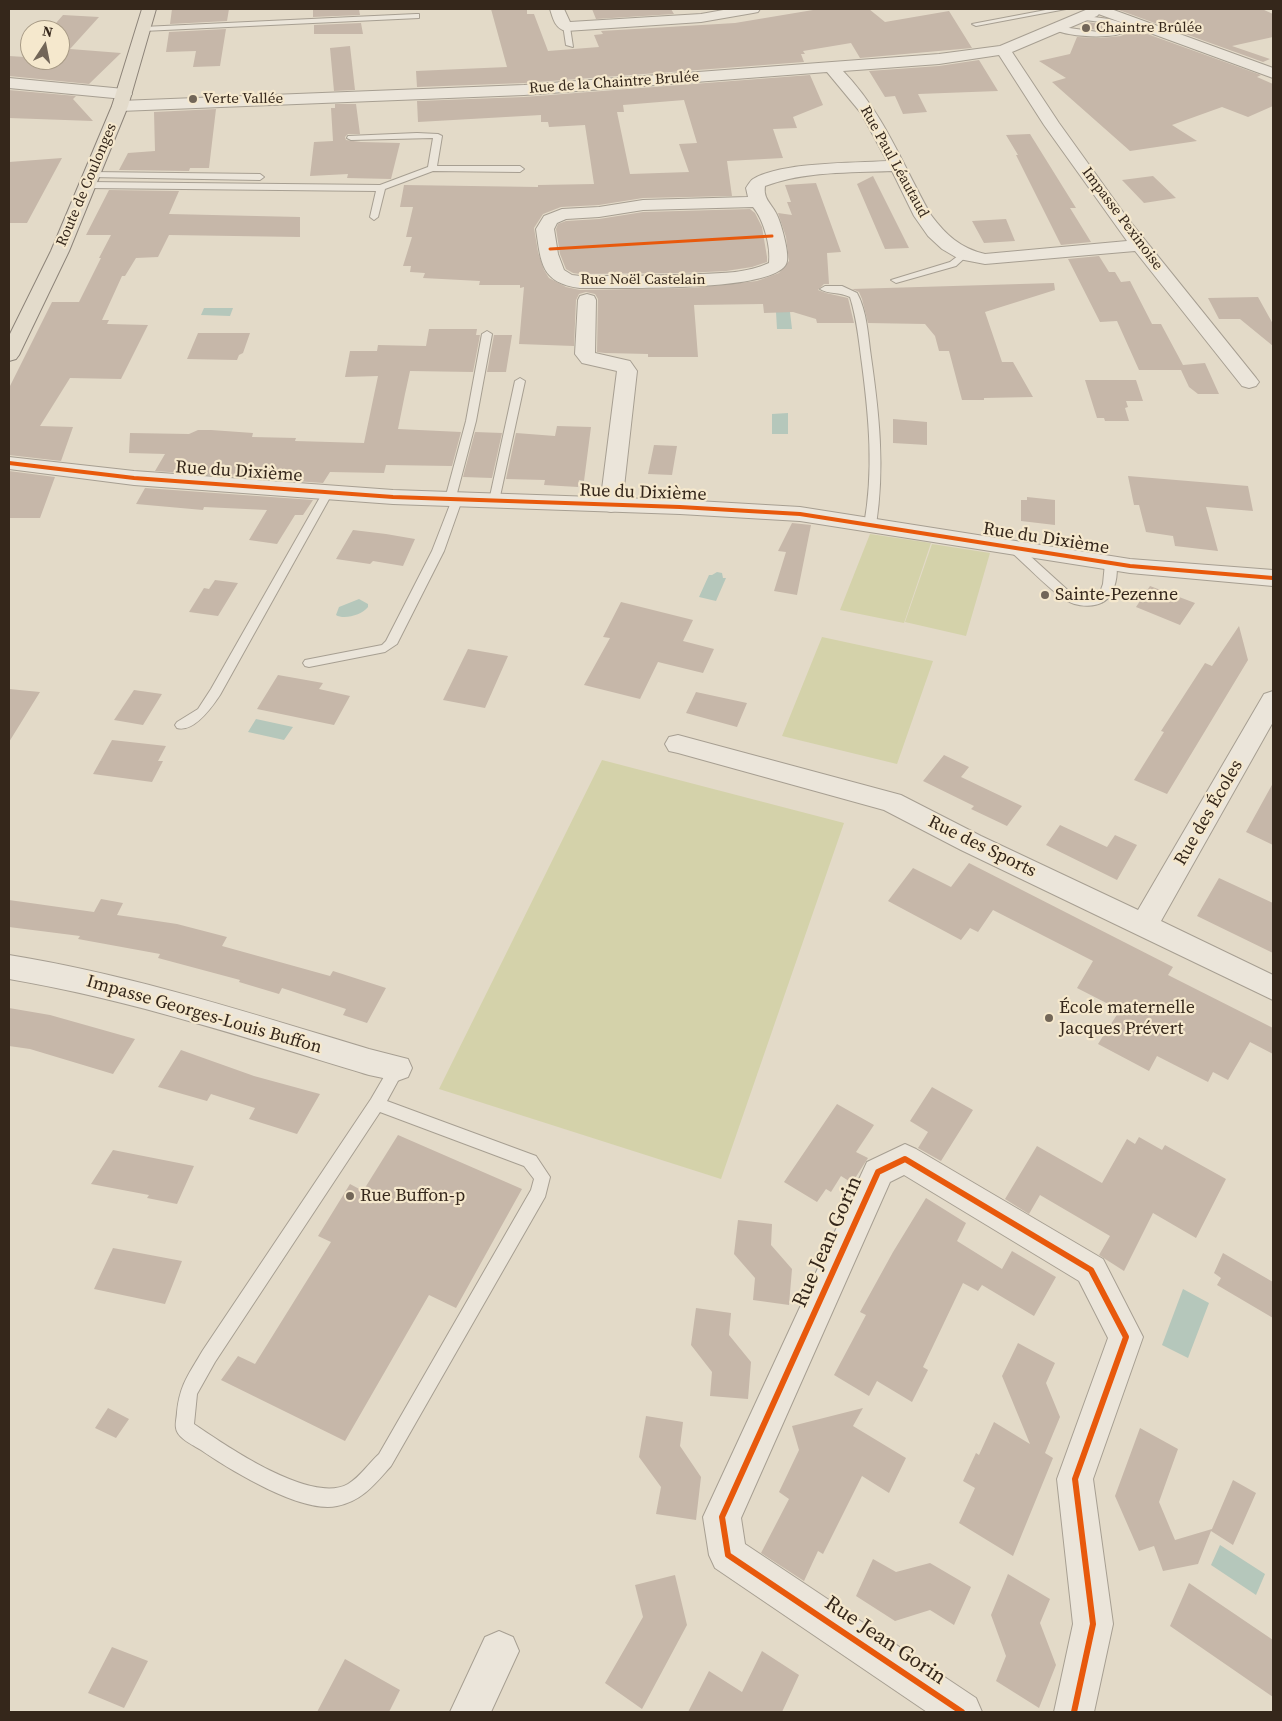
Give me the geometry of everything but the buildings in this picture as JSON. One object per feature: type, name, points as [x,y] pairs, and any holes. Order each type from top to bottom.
[{"type":"main road","name":"Route de Coulonges","points":[[9,355],[60,251],[90,180],[122,100],[149,9]]},
{"type":"street","points":[[557,9],[561,21],[566,27],[701,18],[753,9]]},
{"type":"street","points":[[1098,9],[1273,72]]},
{"type":"street","name":"Rue de la Chaintre Brulée","points":[[9,83],[122,100],[524,90],[939,59],[1003,50],[1098,9]]},
{"type":"street","name":"Impasse Pexinoise","points":[[1003,50],[1052,125],[1138,245],[1249,382]]},
{"type":"street","name":"Rue Paul Léautaud","points":[[831,66],[863,104],[886,142],[919,210],[931,228],[947,245],[962,255],[985,259],[1138,245]]},
{"type":"street","points":[[758,202],[756,188],[758,184],[766,180],[819,170],[897,166]]},
{"type":"street","name":"Rue Noël Castelain","points":[[758,202],[768,214],[779,256],[777,265],[767,271],[733,279],[580,282],[568,280],[560,276],[554,268],[545,229],[550,220],[562,214],[599,212],[643,205],[758,202]]},
{"type":"street","points":[[587,300],[585,354],[588,359],[623,364],[627,371],[611,505]]},
{"type":"street","name":"Rue du Dixième","points":[[9,463],[134,478],[328,492],[454,500],[800,514],[1112,564],[1273,578]]},
{"type":"street","name":"Rue des Écoles","points":[[1144,925],[1273,700]]},
{"type":"street","name":"Rue des Sports","points":[[678,744],[892,802],[971,843],[1273,988]]},
{"type":"street","name":"Impasse Georges-Louis Buffon","points":[[9,967],[39,971],[144,995],[369,1062],[397,1068]]},
{"type":"street","name":"Rue Jean Gorin","points":[[962,1712],[728,1555],[722,1517],[878,1172],[905,1159],[1091,1270],[1126,1337],[1075,1479],[1093,1624],[1074,1712]]},
{"type":"street","points":[[470,1712],[499,1651]]},
{"type":"lane","points":[[976,24],[1062,9]]},
{"type":"lane","points":[[143,28],[416,16]]},
{"type":"lane","points":[[1055,28],[1094,34],[1112,34],[1123,31],[1123,26],[1109,21],[1081,17]]},
{"type":"lane","points":[[566,27],[570,45]]},
{"type":"lane","points":[[351,138],[438,136],[432,168]]},
{"type":"lane","points":[[90,180],[381,188],[432,168],[520,169]]},
{"type":"lane","points":[[90,180],[260,177]]},
{"type":"lane","points":[[374,217],[381,188]]},
{"type":"lane","points":[[896,280],[953,264],[962,255]]},
{"type":"lane","points":[[825,289],[842,289],[854,295],[862,330],[872,405],[875,454],[874,507],[870,525]]},
{"type":"lane","points":[[309,663],[385,648],[391,644],[447,530],[471,422],[487,334]]},
{"type":"lane","points":[[494,501],[520,381]]},
{"type":"lane","points":[[180,725],[202,712],[216,692],[328,492]]},
{"type":"lane","points":[[1014,548],[1068,597],[1078,601],[1101,600],[1108,595],[1111,586],[1112,564]]},
{"type":"lane","points":[[378,1104],[530,1161],[542,1176],[539,1192],[385,1460],[352,1493],[328,1499],[295,1492],[212,1448],[184,1428],[188,1392],[209,1356],[378,1104],[397,1068]]},
{"type":"shaded area","points":[[204,308],[233,308],[230,316],[201,315]]},
{"type":"shaded area","points":[[776,312],[790,312],[792,329],[777,329]]},
{"type":"shaded area","points":[[788,413],[788,434],[772,434],[772,414]]},
{"type":"shaded area","points":[[870,534],[931,543],[904,623],[840,610]]},
{"type":"shaded area","points":[[932,544],[990,553],[966,636],[905,622]]},
{"type":"shaded area","points":[[717,572],[722,573],[723,578],[726,578],[716,601],[699,597],[709,575]]},
{"type":"shaded area","points":[[359,599],[368,604],[365,610],[348,617],[336,615],[339,607]]},
{"type":"shaded area","points":[[822,637],[933,661],[897,764],[782,736]]},
{"type":"shaded area","points":[[256,719],[293,727],[284,740],[248,732]]},
{"type":"shaded area","points":[[602,760],[844,823],[721,1179],[439,1089]]},
{"type":"shaded area","points":[[1183,1289],[1209,1303],[1188,1358],[1162,1345]]},
{"type":"shaded area","points":[[1220,1545],[1265,1574],[1256,1595],[1211,1565]]},
{"type":"cycle path","points":[[550,249],[772,236]]},
{"type":"cycle path","points":[[9,463],[134,478],[393,497],[680,507],[800,514],[1130,566],[1273,578]]},
{"type":"cycle path","points":[[962,1712],[728,1555],[722,1517],[878,1172],[905,1159],[1091,1270],[1126,1337],[1075,1479],[1093,1624],[1074,1712]]},
{"type":"place","name":"Chaintre Brûlée","points":[[1086,28]]},
{"type":"place","name":"Verte Vallée","points":[[193,99]]},
{"type":"place","name":"Sainte-Pezenne","points":[[1045,595]]},
{"type":"place","name":"École maternelle Jacques Prévert","points":[[1049,1018]]},
{"type":"place","name":"Rue Buffon-p","points":[[350,1196]]}]
